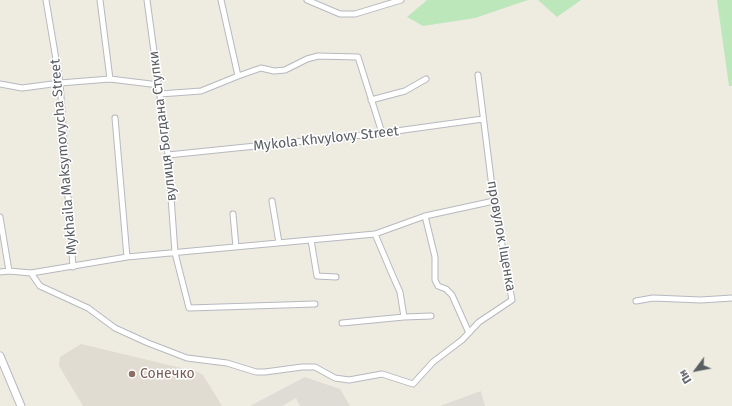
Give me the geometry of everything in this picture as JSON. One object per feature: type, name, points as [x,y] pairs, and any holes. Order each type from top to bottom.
[{"type":"main road","points":[[0,356],[21,406]]},
{"type":"street","name":"Mykhaila Maksymovycha Street","points":[[46,0],[60,83],[73,267]]},
{"type":"street","points":[[100,0],[110,79]]},
{"type":"street","name":"вулиця Богдана Ступки","points":[[147,0],[168,155],[175,253],[189,308],[315,304]]},
{"type":"street","points":[[221,0],[238,76]]},
{"type":"street","points":[[307,0],[340,14],[355,14],[401,0]]},
{"type":"street","points":[[160,94],[201,91],[262,68],[274,71],[285,70],[307,59],[318,56],[358,57],[382,133]]},
{"type":"street","name":"провулок Іщенка","points":[[31,273],[40,286],[88,308],[115,328],[187,358],[226,363],[256,372],[315,367],[335,378],[349,380],[382,374],[413,384],[434,362],[462,340],[479,322],[512,300],[494,201],[478,75]]},
{"type":"street","points":[[0,84],[22,88],[110,79],[158,85]]},
{"type":"street","points":[[371,100],[405,91],[426,79]]},
{"type":"street","points":[[115,118],[127,257]]},
{"type":"street","name":"Mykola Khvylovy Street","points":[[168,155],[382,133],[483,119]]},
{"type":"street","points":[[272,201],[279,243]]},
{"type":"street","points":[[0,272],[8,271],[31,273],[127,257],[375,234],[425,216],[494,201]]},
{"type":"street","points":[[233,214],[236,247]]},
{"type":"street","points":[[425,216],[435,257],[435,280],[438,286],[446,289],[452,295],[469,333]]},
{"type":"street","points":[[0,217],[8,271]]},
{"type":"street","points":[[375,234],[400,292],[404,317]]},
{"type":"street","points":[[311,240],[316,276],[336,277]]},
{"type":"street","points":[[636,301],[653,298],[701,300],[732,298]]},
{"type":"street","points":[[342,323],[432,316]]},
{"type":"shaded area","name":"Сонечко","points":[[81,344],[198,372],[203,375],[222,406],[83,406],[59,366],[60,357]]},
{"type":"shaded area","points":[[305,377],[340,389],[350,406],[300,406],[296,398],[282,406],[250,406]]},
{"type":"shaded area","points":[[481,391],[485,406],[440,406]]},
{"type":"green space","points":[[427,0],[528,0],[475,18],[423,26],[407,17]]},
{"type":"green space","points":[[538,0],[581,0],[557,17]]},
{"type":"green space","points":[[717,0],[732,0],[732,86],[729,86]]},
{"type":"place","name":"Сонечко","points":[[132,374]]}]
